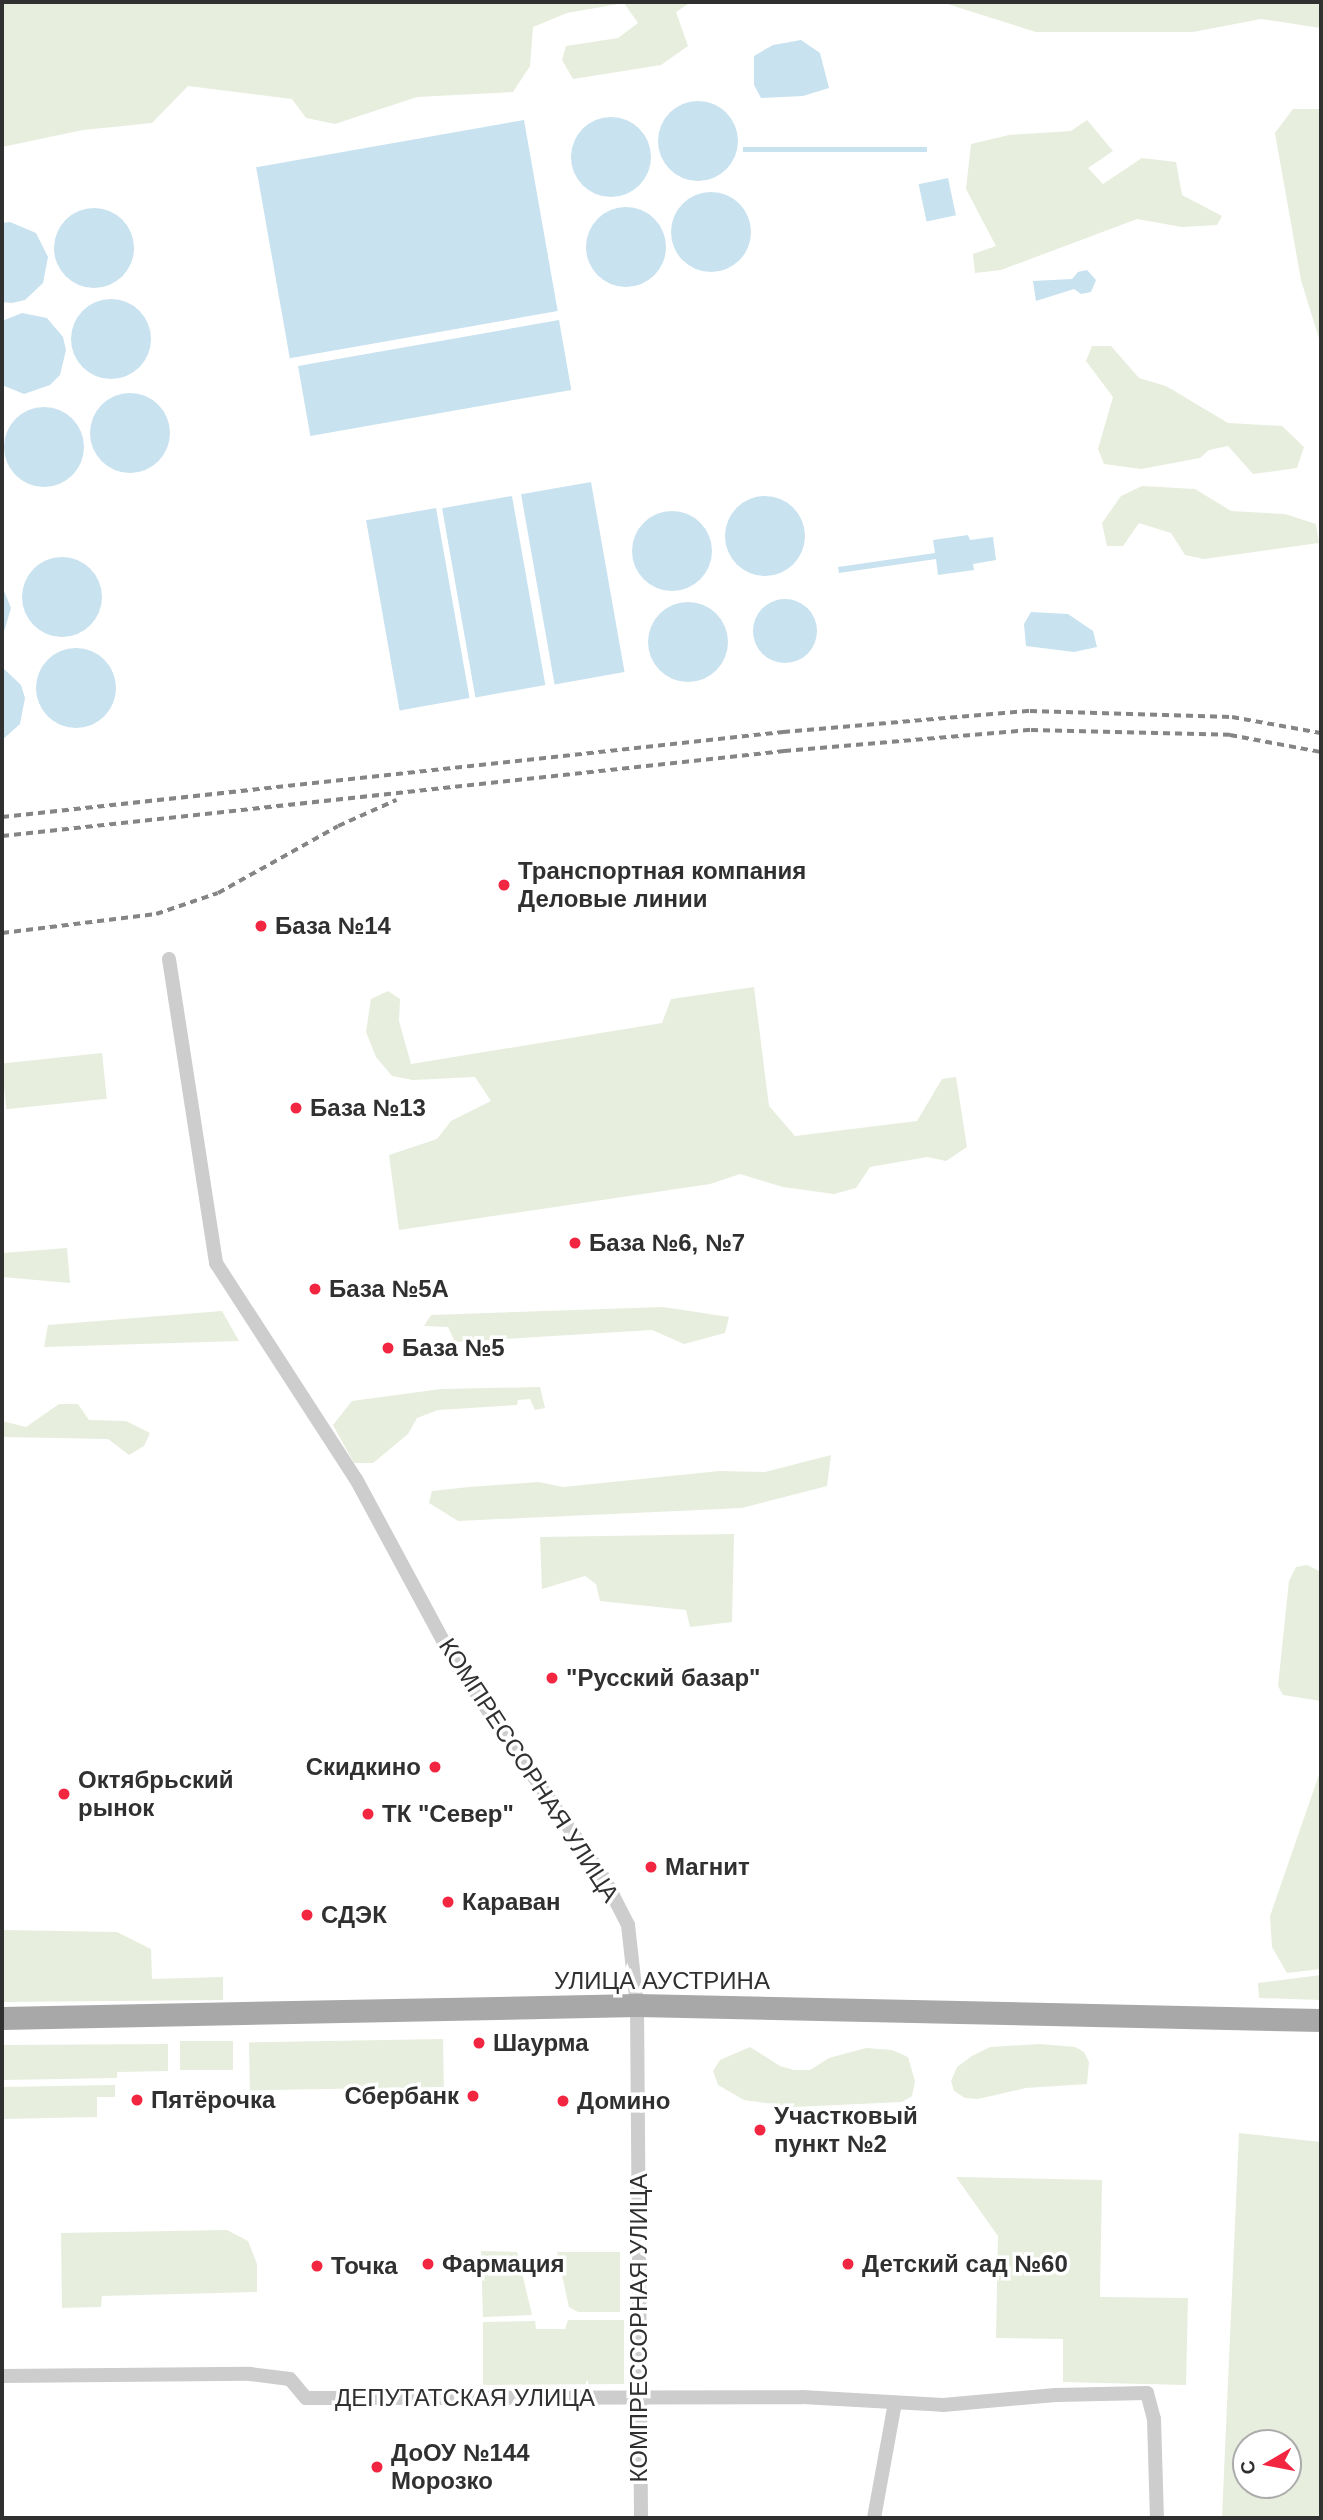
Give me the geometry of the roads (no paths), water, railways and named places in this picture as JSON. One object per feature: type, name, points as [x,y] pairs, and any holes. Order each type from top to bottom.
[{"type":"main road","name":"УЛИЦА АУСТРИНА","points":[[2,2018],[637,2005],[1321,2020]]},
{"type":"street","name":"КОМПРЕССОРНАЯ УЛИЦА","points":[[169,959],[216,1263],[356,1479],[453,1661],[605,1880],[628,1925],[637,2005],[640,2518]]},
{"type":"street","name":"ДЕПУТАТСКАЯ УЛИЦА","points":[[2,2376],[250,2374],[290,2379],[306,2398],[802,2397],[943,2405],[1056,2395],[1147,2393],[1154,2419],[1157,2518]]},
{"type":"street","points":[[874,2518],[895,2403]]},
{"type":"water","points":[[801,40],[820,53],[829,88],[803,96],[761,98],[754,85],[754,56],[773,45]]},
{"type":"water","points":[[698,101],[713,104],[726,113],[735,126],[738,141],[735,156],[726,169],[713,178],[698,181],[683,178],[670,169],[661,156],[658,141],[661,126],[670,113],[683,104]]},
{"type":"water","points":[[611,117],[626,120],[639,129],[648,142],[651,157],[648,172],[639,185],[626,194],[611,197],[596,194],[583,185],[574,172],[571,157],[574,142],[583,129],[596,120]]},
{"type":"water","points":[[524,120],[558,311],[290,358],[256,167]]},
{"type":"water","points":[[743,147],[927,147],[927,152],[743,152]]},
{"type":"water","points":[[948,178],[956,215],[927,221],[919,184]]},
{"type":"water","points":[[711,192],[726,195],[739,204],[748,217],[751,232],[748,247],[739,260],[726,269],[711,272],[696,269],[683,260],[674,247],[671,232],[674,217],[683,204],[696,195]]},
{"type":"water","points":[[626,207],[641,210],[654,219],[663,232],[666,247],[663,262],[654,275],[641,284],[626,287],[611,284],[598,275],[589,262],[586,247],[589,232],[598,219],[611,210]]},
{"type":"water","points":[[94,208],[109,211],[122,220],[131,233],[134,248],[131,263],[122,276],[109,285],[94,288],[79,285],[66,276],[57,263],[54,248],[57,233],[66,220],[79,211]]},
{"type":"water","points":[[10,222],[36,233],[48,257],[43,283],[25,300],[12,303],[2,302],[2,223]]},
{"type":"water","points":[[1087,270],[1096,280],[1091,292],[1081,294],[1074,289],[1036,301],[1033,281],[1072,279],[1078,272]]},
{"type":"water","points":[[111,299],[126,302],[139,311],[148,324],[151,339],[148,354],[139,367],[126,376],[111,379],[96,376],[83,367],[74,354],[71,339],[74,324],[83,311],[96,302]]},
{"type":"water","points":[[22,313],[47,318],[63,337],[66,350],[60,375],[50,385],[24,394],[2,385],[2,321]]},
{"type":"water","points":[[559,320],[571,390],[310,436],[298,366]]},
{"type":"water","points":[[130,393],[145,396],[158,405],[167,418],[170,433],[167,448],[158,461],[145,470],[130,473],[115,470],[102,461],[93,448],[90,433],[93,418],[102,405],[115,396]]},
{"type":"water","points":[[44,407],[59,410],[72,419],[81,432],[84,447],[81,462],[72,475],[59,484],[44,487],[29,484],[16,475],[7,462],[4,447],[7,432],[16,419],[29,410]]},
{"type":"water","points":[[591,482],[625,672],[555,684],[521,494]]},
{"type":"water","points":[[512,496],[545,685],[475,697],[442,508]]},
{"type":"water","points":[[765,496],[780,499],[793,508],[802,521],[805,536],[802,551],[793,564],[780,573],[765,576],[750,573],[737,564],[728,551],[725,536],[728,521],[737,508],[750,499]]},
{"type":"water","points":[[436,508],[470,698],[400,710],[366,520]]},
{"type":"water","points":[[672,511],[687,514],[700,523],[709,536],[712,551],[709,566],[700,579],[687,588],[672,591],[657,588],[644,579],[635,566],[632,551],[635,536],[644,523],[657,514]]},
{"type":"water","points":[[968,535],[970,540],[993,537],[996,560],[973,564],[974,570],[938,575],[936,559],[839,573],[838,567],[935,553],[933,540]]},
{"type":"water","points":[[62,557],[77,560],[90,569],[99,582],[102,597],[99,612],[90,625],[77,634],[62,637],[47,634],[34,625],[25,612],[22,597],[25,582],[34,569],[47,560]]},
{"type":"water","points":[[2,586],[11,608],[2,638]]},
{"type":"water","points":[[779,599],[791,599],[808,608],[815,619],[815,643],[808,654],[791,663],[779,663],[767,658],[758,649],[753,637],[753,625],[758,613],[767,604]]},
{"type":"water","points":[[688,602],[703,605],[716,614],[725,627],[728,642],[725,657],[716,670],[703,679],[688,682],[673,679],[660,670],[651,657],[648,642],[651,627],[660,614],[673,605]]},
{"type":"water","points":[[1031,612],[1068,614],[1093,631],[1097,647],[1074,652],[1026,646],[1024,624]]},
{"type":"water","points":[[76,648],[91,651],[104,660],[113,673],[116,688],[113,703],[104,716],[91,725],[76,728],[61,725],[48,716],[39,703],[36,688],[39,673],[48,660],[61,651]]},
{"type":"water","points":[[2,667],[21,685],[25,698],[20,724],[2,740]]},
{"type":"railway","points":[[2,817],[783,732],[1030,711],[1232,717],[1321,733]]},
{"type":"railway","points":[[2,836],[784,751],[1031,730],[1230,735],[1321,752]]},
{"type":"railway","points":[[2,933],[156,914],[218,893],[338,826],[396,800]]},
{"type":"place","name":"Транспортная компания Деловые линии","points":[[504,885]]},
{"type":"place","name":"База №14","points":[[261,926]]},
{"type":"place","name":"База №13","points":[[296,1108]]},
{"type":"place","name":"База №6, №7","points":[[575,1243]]},
{"type":"place","name":"База №5А","points":[[315,1289]]},
{"type":"place","name":"База №5","points":[[388,1348]]},
{"type":"place","name":"\"Русский базар\"","points":[[552,1678]]},
{"type":"place","name":"Скидкино","points":[[435,1767]]},
{"type":"place","name":"Октябрьский рынок","points":[[64,1794]]},
{"type":"place","name":"ТК \"Север\"","points":[[368,1814]]},
{"type":"place","name":"Магнит","points":[[651,1867]]},
{"type":"place","name":"Караван","points":[[448,1902]]},
{"type":"place","name":"СДЭК","points":[[307,1915]]},
{"type":"place","name":"Шаурма","points":[[479,2043]]},
{"type":"place","name":"Сбербанк","points":[[473,2096]]},
{"type":"place","name":"Пятёрочка","points":[[137,2100]]},
{"type":"place","name":"Домино","points":[[563,2101]]},
{"type":"place","name":"Участковый пункт №2","points":[[760,2130]]},
{"type":"place","name":"Фармация","points":[[428,2264]]},
{"type":"place","name":"Детский сад №60","points":[[848,2264]]},
{"type":"place","name":"Точка","points":[[317,2266]]},
{"type":"place","name":"ДоОУ №144 Морозко","points":[[377,2467]]}]
